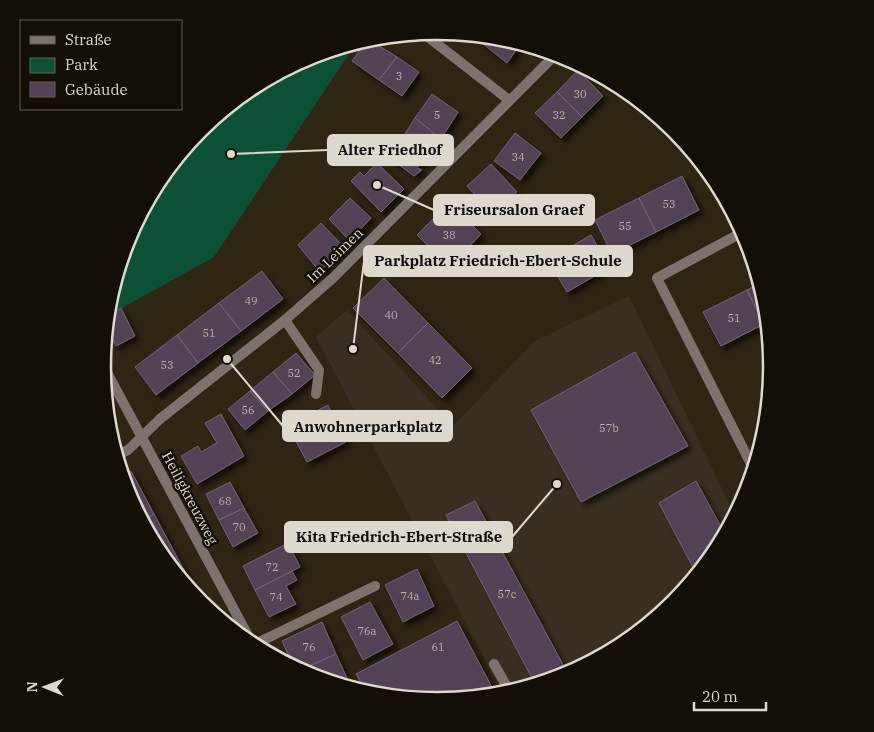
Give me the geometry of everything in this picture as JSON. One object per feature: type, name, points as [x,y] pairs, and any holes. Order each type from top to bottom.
[{"type":"street","points":[[432,40],[509,100]]},
{"type":"street","name":"Im Leimen","points":[[123,453],[285,320],[333,278],[550,60]]},
{"type":"street","points":[[736,236],[657,278],[749,460]]},
{"type":"street","points":[[285,320],[319,370],[316,394]]},
{"type":"street","name":"Heiligkreuzweg","points":[[112,382],[244,629]]},
{"type":"street","points":[[262,641],[375,586]]},
{"type":"street","points":[[494,664],[506,685]]},
{"type":"shaded area","points":[[629,296],[731,507],[719,529],[696,564],[668,597],[635,625],[600,648],[562,667],[542,675],[499,686],[316,337],[347,310],[453,426],[536,340]]},
{"type":"green space","points":[[351,52],[214,257],[116,312],[128,261],[145,222],[166,185],[206,135],[239,107],[274,84],[312,65]]},
{"type":"building","points":[[482,43],[516,50],[507,63]]},
{"type":"building","points":[[378,45],[397,57],[379,80],[352,61],[361,49]]},
{"type":"building","points":[[397,57],[419,72],[402,96],[379,80]]},
{"type":"building","points":[[576,72],[583,75],[603,96],[582,117],[557,92]]},
{"type":"building","points":[[557,92],[582,117],[561,138],[535,113]]},
{"type":"building","points":[[432,94],[458,112],[441,139],[415,118]]},
{"type":"building","points":[[415,118],[441,139],[426,157],[401,140]]},
{"type":"building","points":[[515,133],[541,153],[520,180],[494,161]]},
{"type":"building","points":[[401,140],[426,157],[417,168],[422,170],[414,176],[387,156]]},
{"type":"building","points":[[377,163],[404,189],[381,212],[351,181],[360,172],[364,176]]},
{"type":"building","points":[[491,164],[517,192],[493,214],[467,186]]},
{"type":"building","points":[[682,176],[699,210],[656,232],[639,198]]},
{"type":"building","points":[[350,198],[371,218],[350,241],[329,219]]},
{"type":"building","points":[[639,198],[656,232],[612,254],[595,220]]},
{"type":"building","points":[[449,203],[481,234],[450,267],[417,235]]},
{"type":"building","points":[[321,223],[344,247],[320,272],[298,245]]},
{"type":"building","points":[[591,235],[610,267],[567,292],[548,260]]},
{"type":"building","points":[[262,271],[283,299],[241,331],[219,303]]},
{"type":"building","points":[[384,278],[428,323],[398,353],[353,308]]},
{"type":"building","points":[[753,287],[759,313],[747,290]]},
{"type":"building","points":[[747,290],[759,313],[760,326],[721,346],[703,312]]},
{"type":"building","points":[[219,303],[241,331],[198,363],[177,335]]},
{"type":"building","points":[[121,308],[135,336],[116,346],[113,339],[116,311]]},
{"type":"building","points":[[428,323],[472,368],[442,398],[398,353]]},
{"type":"building","points":[[177,335],[198,363],[156,395],[135,367]]},
{"type":"building","points":[[635,352],[688,446],[581,502],[531,410]]},
{"type":"building","points":[[296,353],[315,375],[292,394],[273,372]]},
{"type":"building","points":[[273,372],[292,394],[268,411],[250,391]]},
{"type":"building","points":[[250,391],[268,411],[245,430],[228,409]]},
{"type":"building","points":[[328,405],[346,442],[307,462],[288,426]]},
{"type":"building","points":[[221,414],[244,456],[197,484],[181,456],[198,446],[201,452],[217,443],[205,423]]},
{"type":"building","points":[[131,471],[154,514],[149,517],[136,491],[128,472]]},
{"type":"building","points":[[696,481],[721,526],[693,568],[659,503]]},
{"type":"building","points":[[230,482],[244,508],[219,520],[206,494]]},
{"type":"building","points":[[475,501],[564,666],[532,678],[446,515]]},
{"type":"building","points":[[244,508],[258,533],[233,547],[219,520]]},
{"type":"building","points":[[154,514],[177,557],[174,558],[149,517]]},
{"type":"building","points":[[288,543],[300,567],[255,590],[243,566]]},
{"type":"building","points":[[177,557],[186,574],[178,564],[174,558]]},
{"type":"building","points":[[417,569],[434,606],[403,622],[385,585]]},
{"type":"building","points":[[292,571],[297,580],[286,586],[296,604],[269,617],[255,590]]},
{"type":"building","points":[[370,602],[393,644],[363,660],[341,617]]},
{"type":"building","points":[[457,621],[492,687],[437,692],[394,689],[361,683],[356,674]]},
{"type":"building","points":[[322,622],[336,654],[309,666],[289,656],[282,641]]},
{"type":"building","points":[[336,654],[347,679],[332,675],[309,666]]},
{"type":"place","name":"Alter Friedhof","points":[[231,154]]},
{"type":"place","name":"Friseursalon Graef","points":[[377,185]]},
{"type":"place","name":"Parkplatz Friedrich-Ebert-Schule","points":[[353,349]]},
{"type":"place","name":"Anwohnerparkplatz","points":[[227,359]]},
{"type":"place","name":"Kita Friedrich-Ebert-Straße","points":[[557,484]]}]
